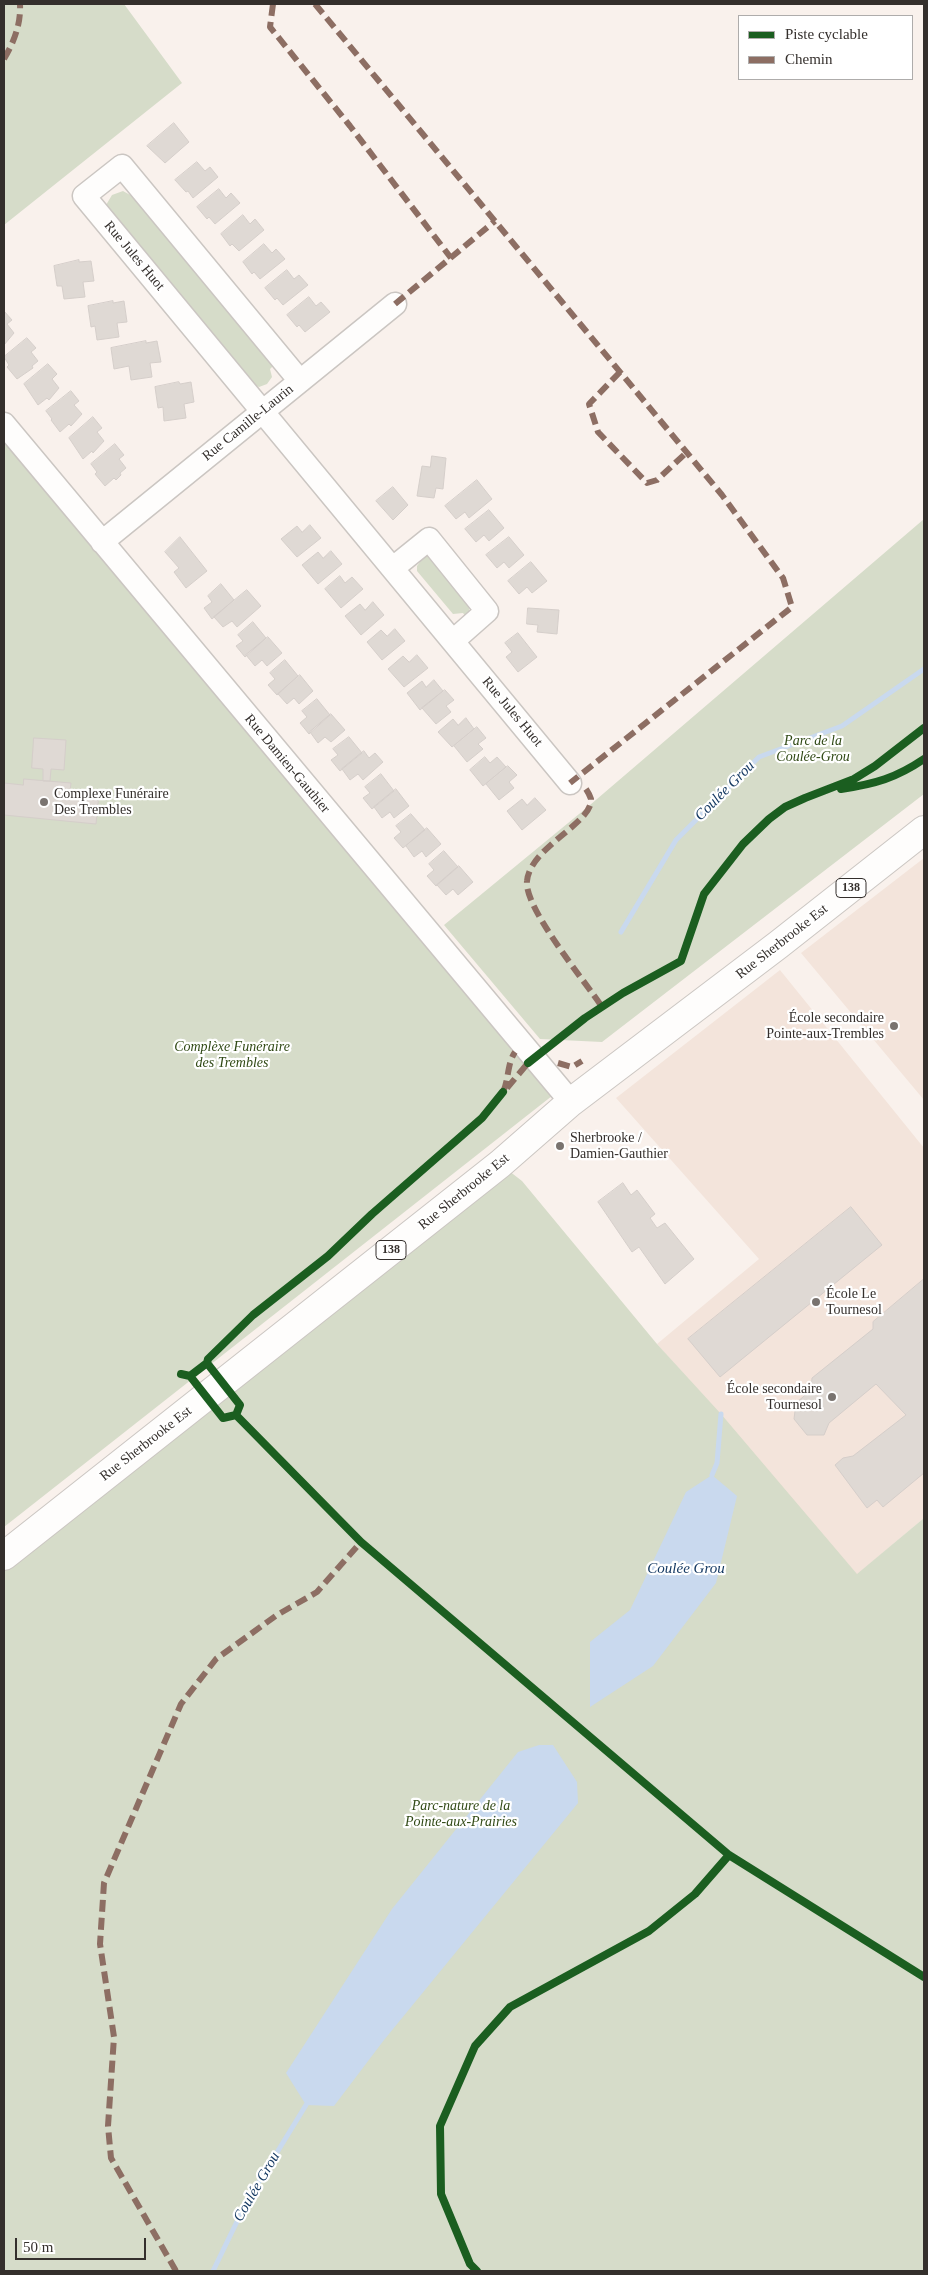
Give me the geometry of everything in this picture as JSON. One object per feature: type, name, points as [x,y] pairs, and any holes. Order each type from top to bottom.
[{"type":"main road","name":"Rue Sherbrooke Est","points":[[4,1556],[500,1164],[571,1102],[778,945],[924,830]]},
{"type":"street","name":"Rue Jules Huot","points":[[300,381],[122,166],[84,196],[570,782]]},
{"type":"street","name":"Rue Camille-Laurin","points":[[102,542],[395,304]]},
{"type":"street","name":"Rue Damien-Gauthier","points":[[4,424],[571,1102]]},
{"type":"street","points":[[393,568],[429,539],[487,611],[453,641]]},
{"type":"shaded area","name":"École secondaire Pointe-aux-Trembles","points":[[924,858],[924,1100],[801,953]]},
{"type":"shaded area","name":"École Le Tournesol","points":[[780,970],[924,1148],[924,1518],[857,1575],[657,1344],[759,1259],[616,1098]]},
{"type":"green space","points":[[4,4],[124,4],[182,83],[4,225]]},
{"type":"green space","points":[[123,191],[132,196],[273,366],[270,369],[272,377],[267,384],[259,387],[255,385],[106,205],[112,195]]},
{"type":"green space","name":"Complèxe Funéraire des Trembles","points":[[4,427],[557,1092],[4,1527]]},
{"type":"green space","name":"Parc de la Coulée-Grou","points":[[924,519],[924,794],[602,1042],[540,1039],[444,925],[590,805]]},
{"type":"green space","points":[[426,555],[429,556],[470,604],[466,617],[463,613],[453,614],[417,571],[417,566],[420,562],[417,559]]},
{"type":"green space","name":"Parc-nature de la Pointe-aux-Prairies","points":[[500,1164],[522,1181],[657,1344],[721,1414],[857,1574],[924,1518],[924,2271],[4,2271],[4,1556]]},
{"type":"water","name":"Coulée Grou","points":[[712,1475],[737,1496],[716,1583],[653,1666],[590,1707],[590,1642],[630,1610],[686,1492]]},
{"type":"water","points":[[539,1745],[553,1745],[577,1782],[578,1803],[384,2040],[334,2106],[306,2105],[286,2073],[392,1909],[518,1752]]},
{"type":"building","points":[[174,123],[189,142],[165,163],[147,146]]},
{"type":"building","points":[[197,162],[205,171],[210,167],[218,177],[193,198],[175,180]]},
{"type":"building","points":[[219,189],[226,198],[231,193],[240,203],[215,224],[209,217],[207,219],[197,207]]},
{"type":"building","points":[[243,215],[250,224],[255,219],[264,230],[239,251],[232,244],[230,246],[221,234]]},
{"type":"building","points":[[264,244],[272,253],[276,249],[285,259],[260,279],[254,272],[252,274],[243,262]]},
{"type":"building","points":[[79,260],[79,262],[91,261],[94,281],[83,282],[85,297],[64,299],[62,286],[57,286],[54,266]]},
{"type":"building","points":[[287,270],[294,279],[299,275],[308,285],[283,305],[277,298],[275,300],[265,288]]},
{"type":"building","points":[[309,297],[316,306],[321,302],[330,312],[305,332],[299,325],[297,327],[287,315]]},
{"type":"building","points":[[113,301],[113,303],[124,301],[127,322],[117,323],[119,337],[97,340],[95,326],[91,327],[88,306]]},
{"type":"building","points":[[4,311],[12,320],[7,324],[14,333],[4,345]]},
{"type":"building","points":[[27,338],[36,348],[31,352],[38,361],[32,366],[33,368],[17,379],[7,367],[9,365],[4,357]]},
{"type":"building","points":[[146,341],[146,343],[157,341],[161,362],[150,363],[152,377],[131,380],[129,366],[114,369],[111,348]]},
{"type":"building","points":[[48,364],[57,374],[52,379],[59,388],[49,400],[47,398],[38,405],[24,384]]},
{"type":"building","points":[[179,382],[180,384],[191,382],[194,402],[184,404],[186,418],[164,421],[163,407],[158,408],[155,387]]},
{"type":"building","points":[[71,391],[79,401],[74,405],[82,414],[71,426],[69,424],[60,432],[46,411]]},
{"type":"building","points":[[93,417],[102,428],[97,432],[104,441],[93,453],[92,451],[83,459],[69,438]]},
{"type":"building","points":[[115,444],[124,455],[119,459],[126,468],[116,480],[114,478],[105,486],[95,474],[97,472],[91,464]]},
{"type":"building","points":[[432,456],[446,458],[443,489],[436,488],[434,498],[417,496],[422,466],[430,467]]},
{"type":"building","points":[[477,480],[492,499],[469,518],[465,512],[456,519],[445,506]]},
{"type":"building","points":[[393,487],[408,505],[393,520],[376,501]]},
{"type":"building","points":[[489,510],[504,528],[489,541],[484,535],[476,542],[465,529]]},
{"type":"building","points":[[310,525],[321,538],[297,557],[281,539],[297,526],[302,532]]},
{"type":"building","points":[[180,537],[207,571],[186,588],[174,572],[179,568],[165,552]]},
{"type":"building","points":[[509,537],[524,555],[509,568],[504,562],[497,568],[486,555]]},
{"type":"building","points":[[331,551],[342,564],[318,584],[302,565],[318,552],[323,558]]},
{"type":"building","points":[[531,562],[547,581],[532,593],[527,587],[519,594],[508,581]]},
{"type":"building","points":[[340,576],[345,583],[352,577],[363,589],[341,608],[325,589]]},
{"type":"building","points":[[221,584],[234,600],[212,619],[204,608],[212,602],[208,596]]},
{"type":"building","points":[[247,590],[261,606],[237,627],[232,621],[223,627],[214,617]]},
{"type":"building","points":[[373,602],[384,615],[361,635],[345,616],[360,604],[365,610]]},
{"type":"building","points":[[528,608],[559,610],[557,634],[537,632],[538,625],[527,624]]},
{"type":"building","points":[[253,622],[266,638],[245,657],[236,646],[243,641],[238,635]]},
{"type":"building","points":[[395,629],[405,641],[382,660],[367,642],[381,630],[387,636]]},
{"type":"building","points":[[518,633],[537,657],[518,672],[506,657],[512,652],[505,643]]},
{"type":"building","points":[[268,637],[282,653],[267,666],[262,660],[255,666],[246,655]]},
{"type":"building","points":[[417,655],[428,668],[404,687],[388,669],[403,656],[409,662]]},
{"type":"building","points":[[285,660],[298,676],[277,695],[268,685],[275,679],[270,673]]},
{"type":"building","points":[[300,675],[313,691],[299,704],[294,698],[287,704],[278,694]]},
{"type":"building","points":[[434,680],[443,691],[420,710],[407,693],[422,681],[426,687]]},
{"type":"building","points":[[445,690],[454,700],[446,706],[451,712],[436,724],[422,708]]},
{"type":"building","points":[[317,699],[330,715],[309,734],[300,723],[307,717],[302,711]]},
{"type":"building","points":[[331,714],[345,730],[331,742],[325,737],[318,743],[310,732]]},
{"type":"building","points":[[466,718],[474,729],[452,747],[438,732],[453,719],[458,725]]},
{"type":"building","points":[[477,727],[486,738],[478,744],[483,749],[467,762],[454,746]]},
{"type":"building","points":[[349,737],[362,753],[340,771],[331,760],[338,755],[333,749]]},
{"type":"building","points":[[34,738],[66,740],[64,770],[51,769],[50,781],[43,781],[43,769],[32,768]]},
{"type":"building","points":[[364,751],[369,758],[375,753],[383,762],[363,780],[358,774],[350,780],[342,769]]},
{"type":"building","points":[[485,757],[490,763],[497,757],[506,767],[483,786],[470,770]]},
{"type":"building","points":[[508,766],[517,775],[509,782],[514,788],[499,800],[486,784]]},
{"type":"building","points":[[381,774],[394,791],[372,809],[363,798],[370,793],[365,787]]},
{"type":"building","points":[[24,779],[71,783],[70,791],[99,794],[96,824],[4,815],[4,783],[23,785]]},
{"type":"building","points":[[396,789],[409,806],[394,818],[390,812],[382,818],[374,807]]},
{"type":"building","points":[[535,798],[546,810],[522,830],[507,811],[522,799],[527,805]]},
{"type":"building","points":[[411,814],[425,830],[403,848],[394,838],[401,832],[396,826]]},
{"type":"building","points":[[427,828],[441,844],[426,857],[422,851],[414,857],[406,846]]},
{"type":"building","points":[[444,851],[458,867],[436,886],[427,876],[434,870],[429,864]]},
{"type":"building","points":[[459,866],[473,882],[458,895],[453,889],[446,895],[437,885]]},
{"type":"building","points":[[623,1183],[631,1195],[637,1190],[655,1214],[650,1218],[657,1228],[665,1223],[694,1259],[665,1284],[639,1247],[632,1252],[598,1202]]},
{"type":"building","points":[[851,1207],[882,1245],[720,1377],[688,1339]]},
{"type":"building","name":"École secondaire Tournesol","points":[[924,1279],[924,1473],[883,1507],[877,1500],[867,1508],[835,1465],[843,1458],[853,1456],[906,1415],[876,1384],[829,1423],[824,1435],[807,1435],[794,1419],[796,1403],[811,1390],[812,1378],[873,1329],[873,1322]]},
{"type":"waterway","name":"Coulée Grou","points":[[621,932],[676,840],[759,757],[842,726],[924,669]]},
{"type":"waterway","name":"Coulée Grou","points":[[712,1475],[717,1463],[721,1414]]},
{"type":"waterway","name":"Coulée Grou","points":[[213,2271],[246,2203],[306,2105]]},
{"type":"marked path","points":[[4,59],[16,33],[20,4]]},
{"type":"marked path","points":[[273,4],[270,27],[350,126],[451,258]]},
{"type":"marked path","points":[[315,4],[722,495],[783,578],[792,607],[570,783]]},
{"type":"marked path","points":[[395,304],[495,221]]},
{"type":"marked path","points":[[620,372],[589,404],[598,432],[647,483],[657,480],[687,452]]},
{"type":"marked path","points":[[586,789],[591,799],[589,808],[572,827],[539,857],[531,869],[527,881],[529,893],[545,926],[602,1007]]},
{"type":"marked path","points":[[503,1092],[515,1052]]},
{"type":"marked path","points":[[558,1063],[572,1067],[582,1061]]},
{"type":"marked path","points":[[507,1088],[528,1063]]},
{"type":"marked path","points":[[176,2271],[111,2158],[108,2126],[114,2037],[100,1944],[104,1883],[181,1704],[216,1659],[277,1615],[317,1592],[361,1542]]},
{"type":"cycle path","points":[[528,1063],[585,1018],[623,993],[681,961],[704,894],[743,844],[769,819],[785,807],[854,779],[875,766],[924,728]]},
{"type":"cycle path","points":[[841,789],[864,785],[894,776],[924,759]]},
{"type":"cycle path","points":[[181,1374],[190,1376],[207,1363],[208,1359],[253,1315],[328,1256],[372,1214],[482,1118],[503,1092]]},
{"type":"cycle path","points":[[207,1363],[240,1405],[236,1415]]},
{"type":"cycle path","points":[[190,1376],[223,1418],[236,1415],[361,1542],[729,1855],[924,1977]]},
{"type":"cycle path","points":[[477,2271],[470,2264],[441,2194],[440,2126],[475,2046],[510,2007],[649,1931],[695,1894],[729,1855]]},
{"type":"place","name":"Complexe Funéraire Des Trembles","points":[[44,802]]},
{"type":"place","name":"École secondaire Pointe-aux-Trembles","points":[[894,1026]]},
{"type":"place","name":"Sherbrooke / Damien-Gauthier","points":[[560,1146]]},
{"type":"place","name":"École Le Tournesol","points":[[816,1302]]},
{"type":"place","name":"École secondaire Tournesol","points":[[832,1397]]}]
